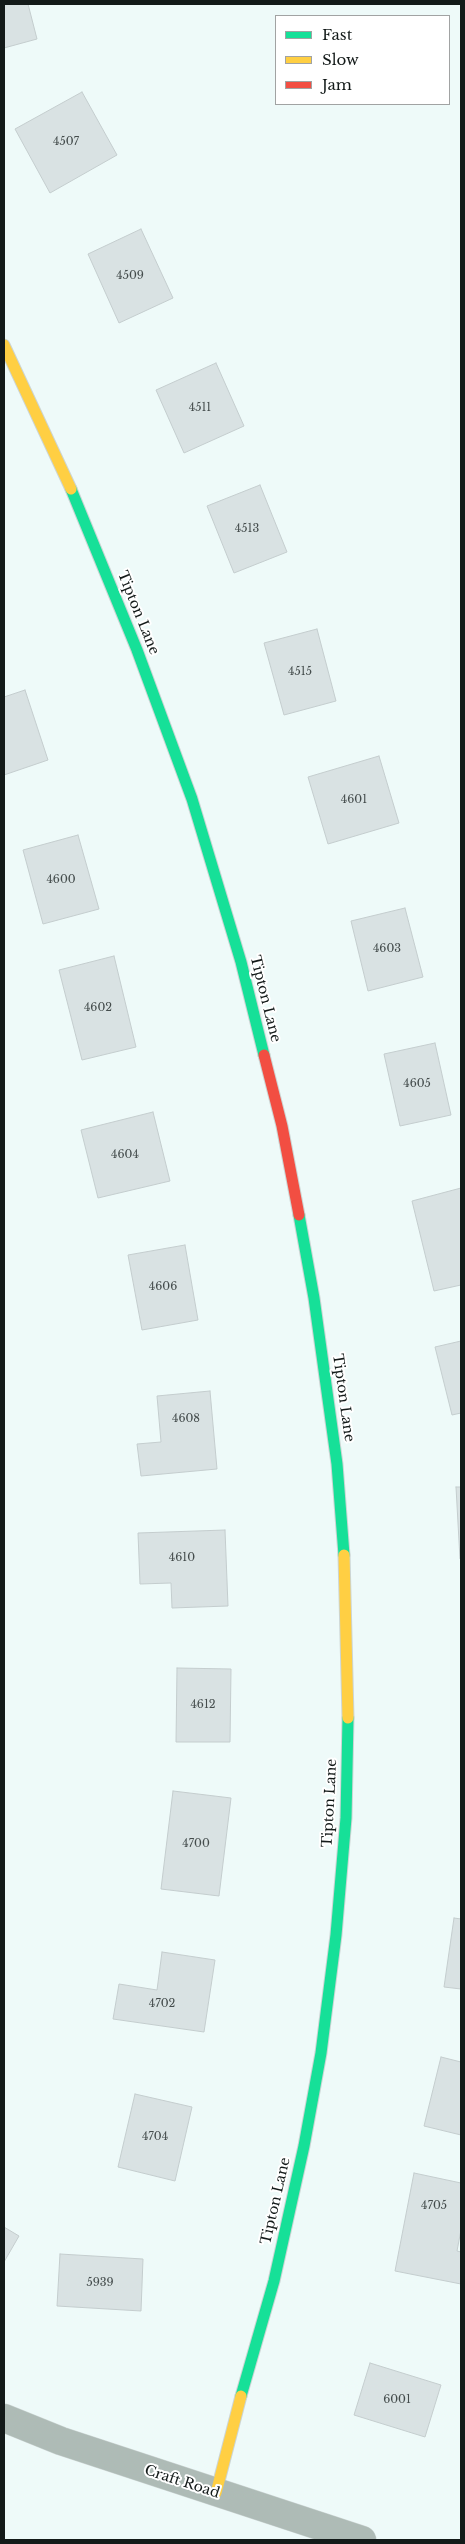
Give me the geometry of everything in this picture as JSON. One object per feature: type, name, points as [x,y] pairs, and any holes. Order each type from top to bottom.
[{"type":"street","name":"Tipton Lane","points":[[4,345],[77,502],[138,650],[192,799],[241,962],[282,1126],[314,1298],[337,1464],[346,1576],[349,1694],[346,1818],[336,1935],[321,2053],[304,2146],[274,2282],[228,2439],[216,2493]]},
{"type":"street","name":"Craft Road","points":[[4,2418],[61,2441],[362,2540]]},
{"type":"building","points":[[4,4],[28,4],[37,39],[4,48]]},
{"type":"building","points":[[82,92],[117,155],[50,193],[15,129]]},
{"type":"building","points":[[141,229],[173,298],[119,323],[88,254]]},
{"type":"building","points":[[216,363],[244,426],[184,453],[156,390]]},
{"type":"building","points":[[260,485],[287,552],[234,573],[207,506]]},
{"type":"building","points":[[317,629],[336,701],[284,715],[264,643]]},
{"type":"building","points":[[25,690],[48,760],[4,775],[4,697]]},
{"type":"building","points":[[379,756],[399,823],[328,844],[308,777]]},
{"type":"building","points":[[78,835],[99,909],[43,924],[23,850]]},
{"type":"building","points":[[405,908],[423,977],[368,991],[351,921]]},
{"type":"building","points":[[114,956],[136,1047],[82,1060],[59,970]]},
{"type":"building","points":[[435,1043],[451,1115],[400,1126],[384,1054]]},
{"type":"building","points":[[153,1112],[170,1181],[98,1198],[81,1130]]},
{"type":"building","points":[[461,1188],[461,1285],[434,1291],[412,1201]]},
{"type":"building","points":[[185,1245],[198,1320],[142,1330],[128,1255]]},
{"type":"building","points":[[461,1341],[461,1413],[452,1415],[435,1347]]},
{"type":"building","points":[[210,1391],[217,1469],[141,1476],[137,1444],[161,1442],[157,1396]]},
{"type":"building","points":[[456,1487],[461,1487],[461,1559],[460,1559]]},
{"type":"building","points":[[225,1530],[228,1606],[172,1608],[171,1583],[140,1584],[138,1533]]},
{"type":"building","points":[[177,1668],[231,1669],[230,1742],[176,1742]]},
{"type":"building","points":[[173,1791],[231,1798],[219,1896],[161,1889]]},
{"type":"building","points":[[454,1918],[461,1919],[461,1989],[444,1987]]},
{"type":"building","points":[[162,1952],[215,1960],[204,2032],[113,2019],[119,1984],[157,1990]]},
{"type":"building","points":[[441,2057],[461,2062],[461,2135],[424,2126]]},
{"type":"building","points":[[135,2094],[192,2107],[175,2181],[118,2167]]},
{"type":"building","points":[[414,2173],[461,2183],[461,2230],[457,2251],[461,2252],[461,2284],[395,2271]]},
{"type":"building","points":[[4,2227],[19,2236],[4,2262]]},
{"type":"building","points":[[60,2254],[143,2259],[141,2311],[57,2306]]},
{"type":"building","points":[[370,2363],[441,2385],[425,2437],[354,2415]]},
{"type":"traffic: fast","points":[[71,489],[137,650],[192,799],[241,962],[264,1055]]},
{"type":"traffic: fast","points":[[299,1215],[314,1298],[337,1464],[344,1555]]},
{"type":"traffic: fast","points":[[241,2396],[274,2281],[304,2146],[321,2053],[336,1935],[346,1818],[348,1718]]},
{"type":"traffic: slow","points":[[4,345],[71,489]]},
{"type":"traffic: slow","points":[[344,1555],[348,1718]]},
{"type":"traffic: slow","points":[[216,2493],[241,2396]]},
{"type":"traffic: jam","points":[[264,1055],[282,1126],[299,1215]]}]
